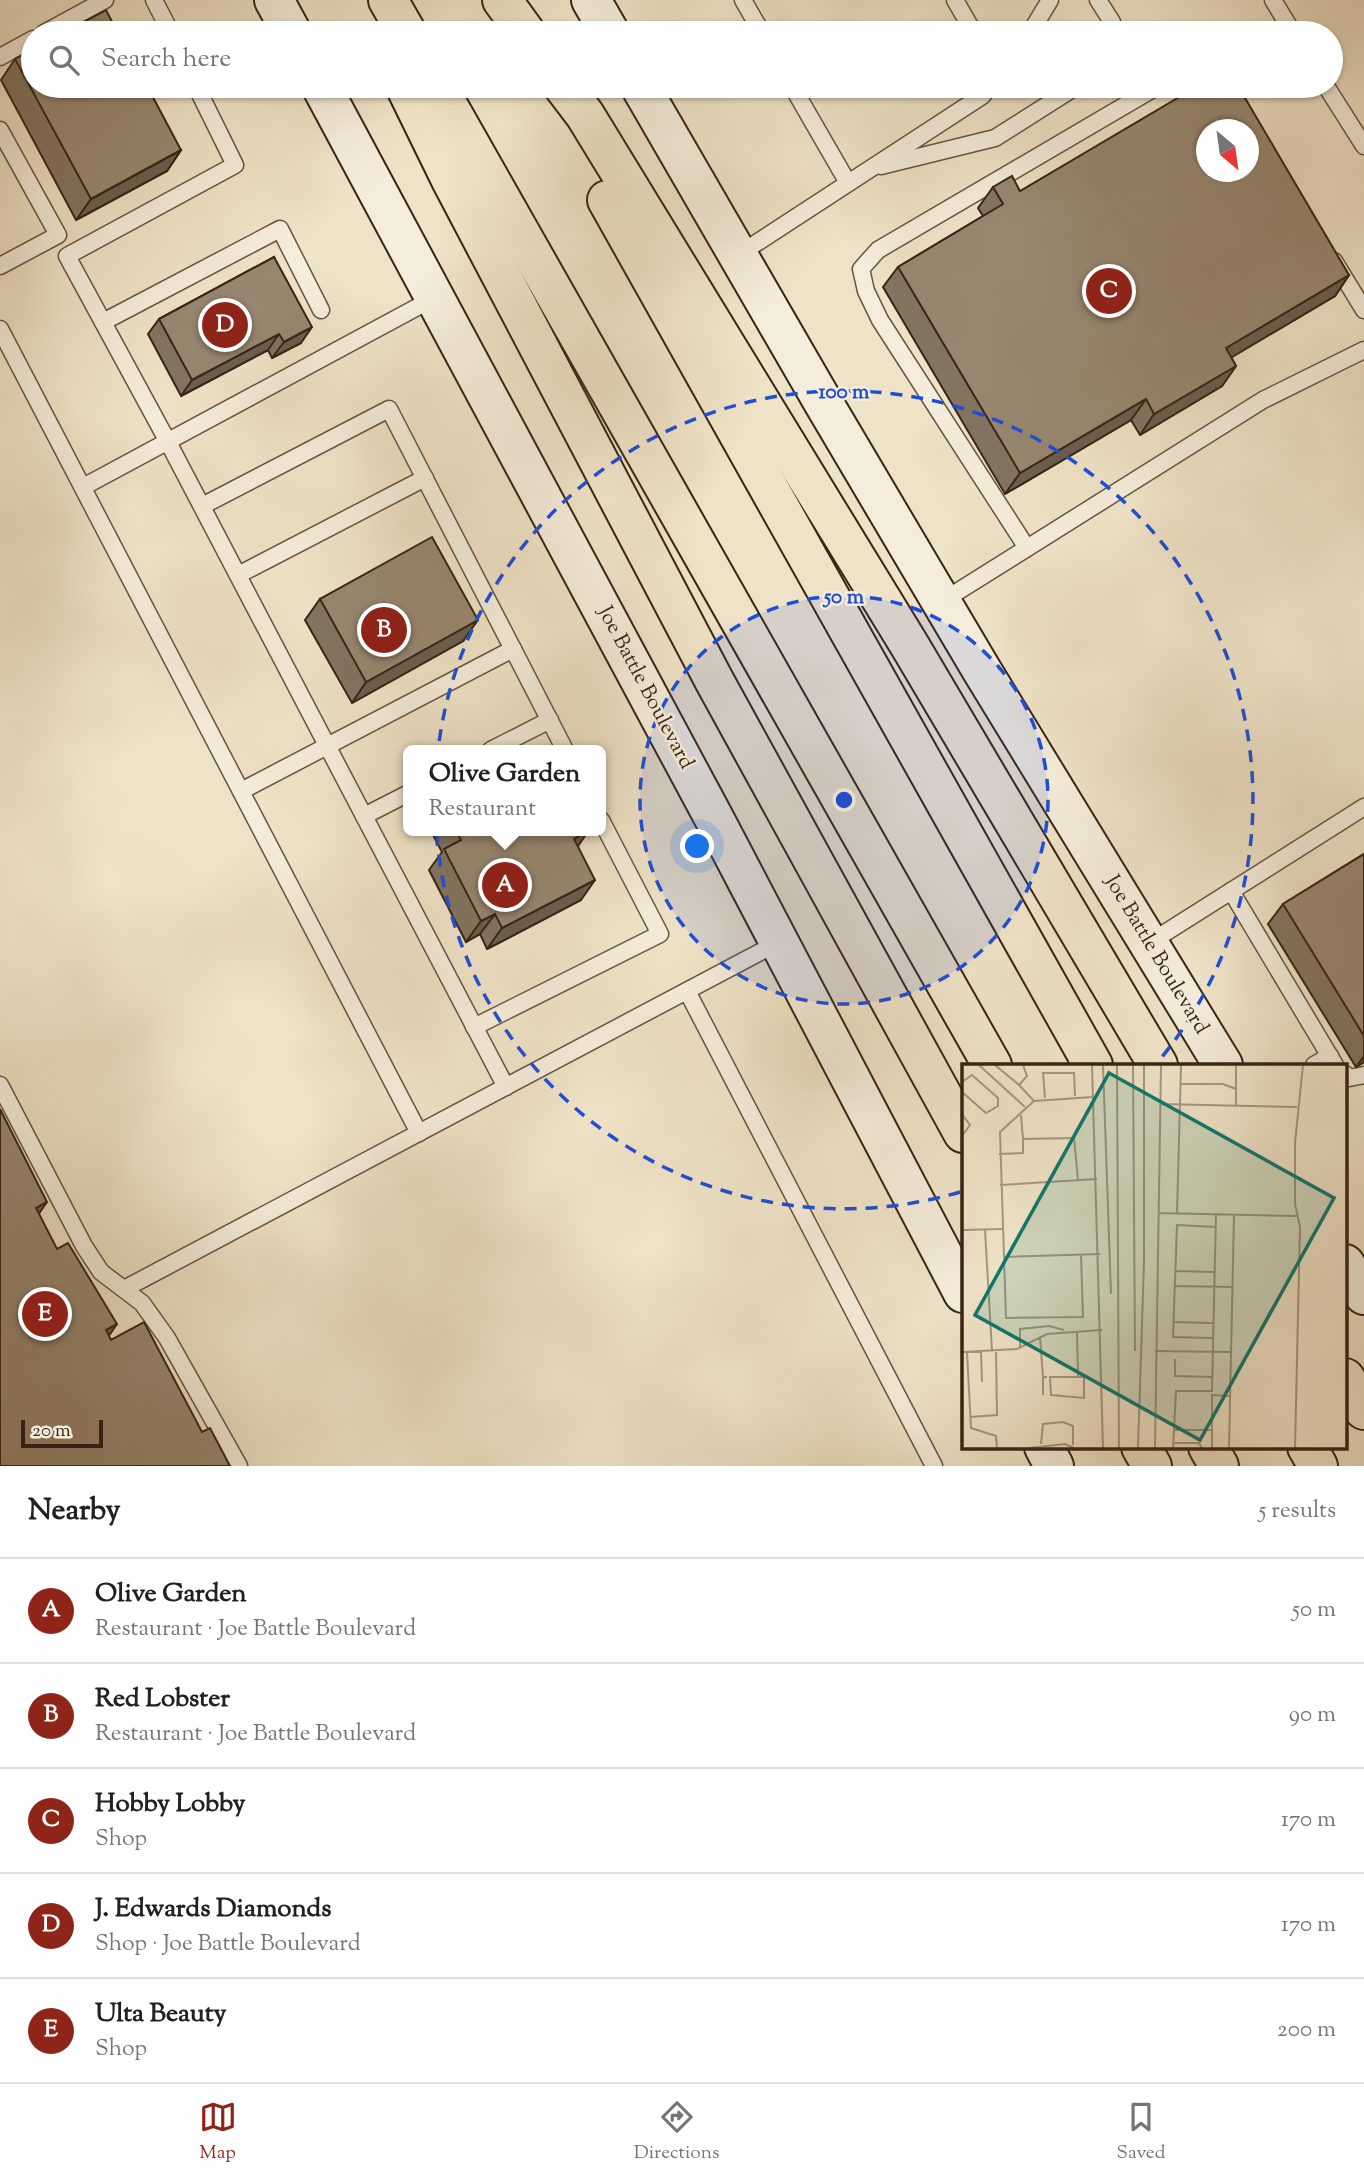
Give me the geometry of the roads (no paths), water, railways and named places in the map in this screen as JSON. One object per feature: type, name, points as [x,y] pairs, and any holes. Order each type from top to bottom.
[{"type":"highway","points":[[363,0],[374,21]]},
{"type":"highway","points":[[388,0],[400,21]]},
{"type":"highway","points":[[495,0],[506,21]]},
{"type":"highway","points":[[502,0],[517,21]]},
{"type":"highway","points":[[411,98],[715,682],[962,1131]]},
{"type":"highway","points":[[444,98],[991,1064]]},
{"type":"highway","points":[[550,98],[1092,1064]]},
{"type":"highway","points":[[572,98],[910,646],[1157,1064]]},
{"type":"highway","points":[[1346,1380],[1364,1410]]},
{"type":"highway","points":[[1142,1448],[1152,1466]]},
{"type":"highway","points":[[1209,1448],[1219,1466]]},
{"type":"highway","points":[[1308,1448],[1318,1466]]},
{"type":"main road","points":[[274,0],[285,21]]},
{"type":"main road","points":[[591,0],[603,21]]},
{"type":"main road","name":"Joe Battle Boulevard","points":[[328,98],[436,296],[962,1291]]},
{"type":"main road","name":"Joe Battle Boulevard","points":[[647,98],[941,602],[1222,1064]]},
{"type":"main road","points":[[1346,1266],[1364,1295]]},
{"type":"lane","points":[[66,21],[105,0]]},
{"type":"lane","points":[[154,0],[165,21]]},
{"type":"lane","points":[[743,0],[755,21]]},
{"type":"lane","points":[[955,0],[967,21]]},
{"type":"lane","points":[[1037,21],[1050,0]]},
{"type":"lane","points":[[1098,0],[1111,21]]},
{"type":"lane","points":[[1273,0],[1286,21]]},
{"type":"lane","points":[[0,58],[21,46]]},
{"type":"lane","points":[[67,256],[235,165],[202,98]]},
{"type":"lane","points":[[799,98],[848,183]]},
{"type":"lane","points":[[738,255],[979,98]]},
{"type":"lane","points":[[870,169],[995,138],[1058,98]]},
{"type":"lane","points":[[1027,548],[880,320],[866,291],[861,269],[878,250],[1138,98]]},
{"type":"lane","points":[[1334,98],[1364,146]]},
{"type":"lane","points":[[0,130],[202,506],[506,1087]]},
{"type":"lane","points":[[103,322],[281,229],[321,310]]},
{"type":"lane","points":[[0,265],[58,235]]},
{"type":"lane","points":[[1327,250],[1364,310]]},
{"type":"lane","points":[[83,487],[436,296]]},
{"type":"lane","points":[[0,329],[419,1133]]},
{"type":"lane","points":[[941,602],[1263,400],[1364,350]]},
{"type":"lane","points":[[202,506],[389,409],[562,745]]},
{"type":"lane","points":[[238,575],[425,478]]},
{"type":"lane","points":[[241,791],[513,649]]},
{"type":"lane","points":[[501,745],[550,720]]},
{"type":"lane","points":[[364,816],[403,796]]},
{"type":"lane","points":[[1149,943],[1364,807]]},
{"type":"lane","points":[[474,1027],[660,934],[606,830]]},
{"type":"lane","points":[[1231,891],[1332,1060]]},
{"type":"lane","points":[[124,1289],[779,942]]},
{"type":"lane","points":[[687,991],[934,1466]]},
{"type":"lane","points":[[1346,1075],[1349,1077],[1364,1075]]},
{"type":"lane","points":[[0,1084],[84,1246],[101,1272],[142,1303],[167,1338],[239,1466]]},
{"type":"place","name":"Hobby Lobby","points":[[1109,291]]},
{"type":"place","name":"J. Edwards Diamonds","points":[[225,325]]},
{"type":"place","name":"Red Lobster","points":[[384,630]]},
{"type":"place","name":"Olive Garden","points":[[505,885]]},
{"type":"place","name":"Ulta Beauty","points":[[45,1314]]}]
